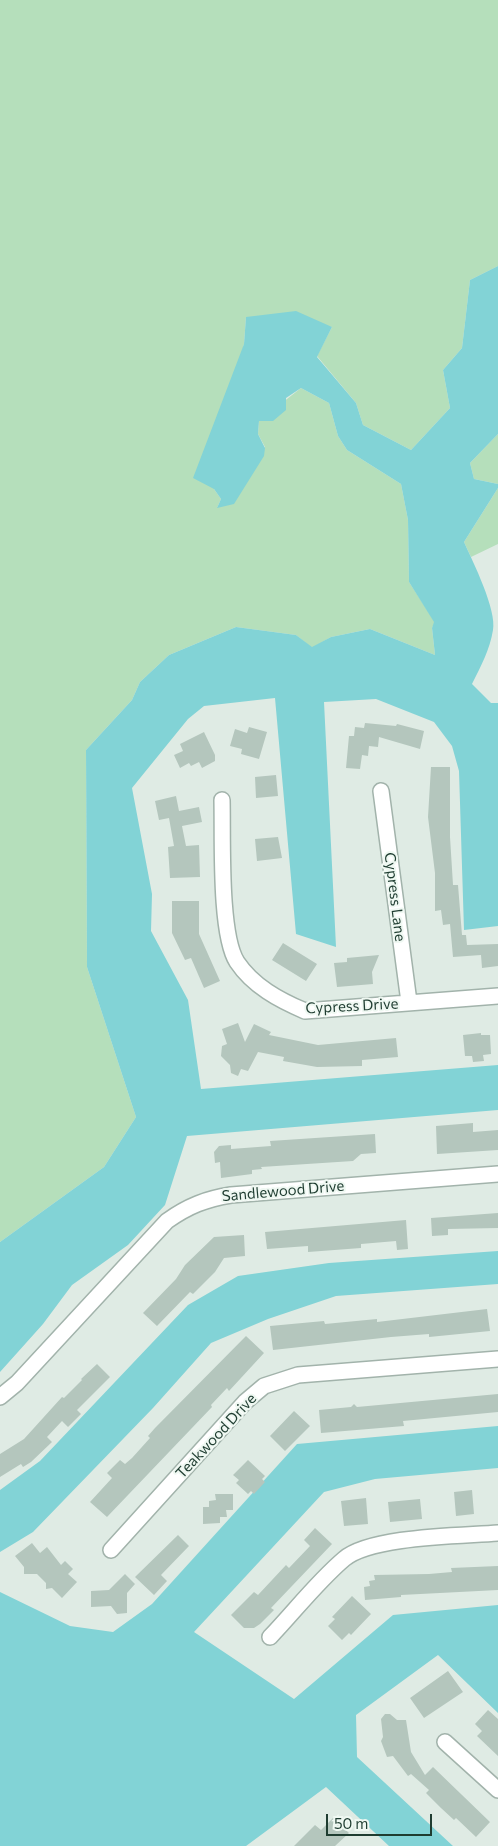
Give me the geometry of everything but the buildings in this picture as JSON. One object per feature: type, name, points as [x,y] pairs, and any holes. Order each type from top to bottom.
[{"type":"street","name":"Cypress Lane","points":[[381,791],[408,1002]]},
{"type":"street","name":"Cypress Drive","points":[[222,800],[226,928],[237,962],[248,975],[283,1001],[305,1011],[498,996]]},
{"type":"street","name":"Sandlewood Drive","points":[[0,1398],[17,1383],[167,1221],[185,1209],[205,1200],[231,1194],[498,1174]]},
{"type":"street","name":"Teakwood Drive","points":[[110,1550],[245,1402],[264,1386],[298,1375],[498,1358]]},
{"type":"street","points":[[270,1638],[345,1558],[363,1549],[390,1542],[498,1533]]},
{"type":"street","points":[[445,1742],[498,1790]]},
{"type":"green space","points":[[0,0],[498,0],[498,266],[470,280],[462,348],[443,370],[450,408],[411,450],[363,425],[356,403],[317,356],[332,327],[246,317],[244,344],[214,489],[221,499],[217,508],[265,447],[258,434],[259,421],[301,388],[329,403],[338,436],[347,450],[401,484],[408,520],[409,582],[435,622],[432,628],[435,655],[370,629],[331,637],[312,648],[296,635],[236,627],[169,655],[140,682],[132,700],[86,750],[87,967],[136,1117],[104,1167],[0,1242]]},
{"type":"green space","points":[[498,434],[498,484],[474,479],[470,463]]},
{"type":"green space","points":[[498,488],[498,544],[471,557],[464,542]]},
{"type":"water","points":[[498,266],[498,434],[470,463],[474,479],[498,484],[498,488],[464,542],[488,599],[493,621],[490,644],[472,684],[491,703],[498,703],[498,926],[464,930],[459,771],[452,746],[434,722],[376,699],[324,702],[336,947],[296,934],[275,698],[204,706],[188,719],[132,788],[152,894],[151,931],[188,1000],[201,1089],[498,1065],[498,1110],[187,1136],[165,1205],[128,1245],[72,1285],[43,1324],[0,1372],[0,1242],[104,1167],[136,1117],[87,967],[86,750],[132,700],[140,682],[169,655],[236,627],[296,635],[312,647],[331,637],[370,629],[435,655],[432,628],[434,622],[409,582],[408,520],[401,484],[347,450],[338,436],[329,403],[301,388],[286,398],[286,410],[273,421],[259,421],[258,434],[265,448],[264,456],[234,504],[217,508],[221,499],[214,489],[193,478],[244,344],[246,317],[296,311],[332,327],[317,357],[356,403],[363,425],[411,450],[450,408],[443,370],[462,348],[470,280]]},
{"type":"water","points":[[498,1251],[498,1284],[336,1296],[268,1319],[211,1343],[153,1408],[33,1532],[0,1552],[0,1490],[40,1461],[188,1305],[238,1276],[329,1263]]},
{"type":"water","points":[[498,1426],[498,1468],[375,1479],[324,1492],[194,1632],[294,1699],[393,1615],[498,1605],[498,1713],[438,1655],[356,1715],[357,1757],[453,1846],[389,1846],[326,1787],[246,1846],[0,1846],[0,1592],[70,1626],[113,1632],[152,1604],[297,1444]]}]
